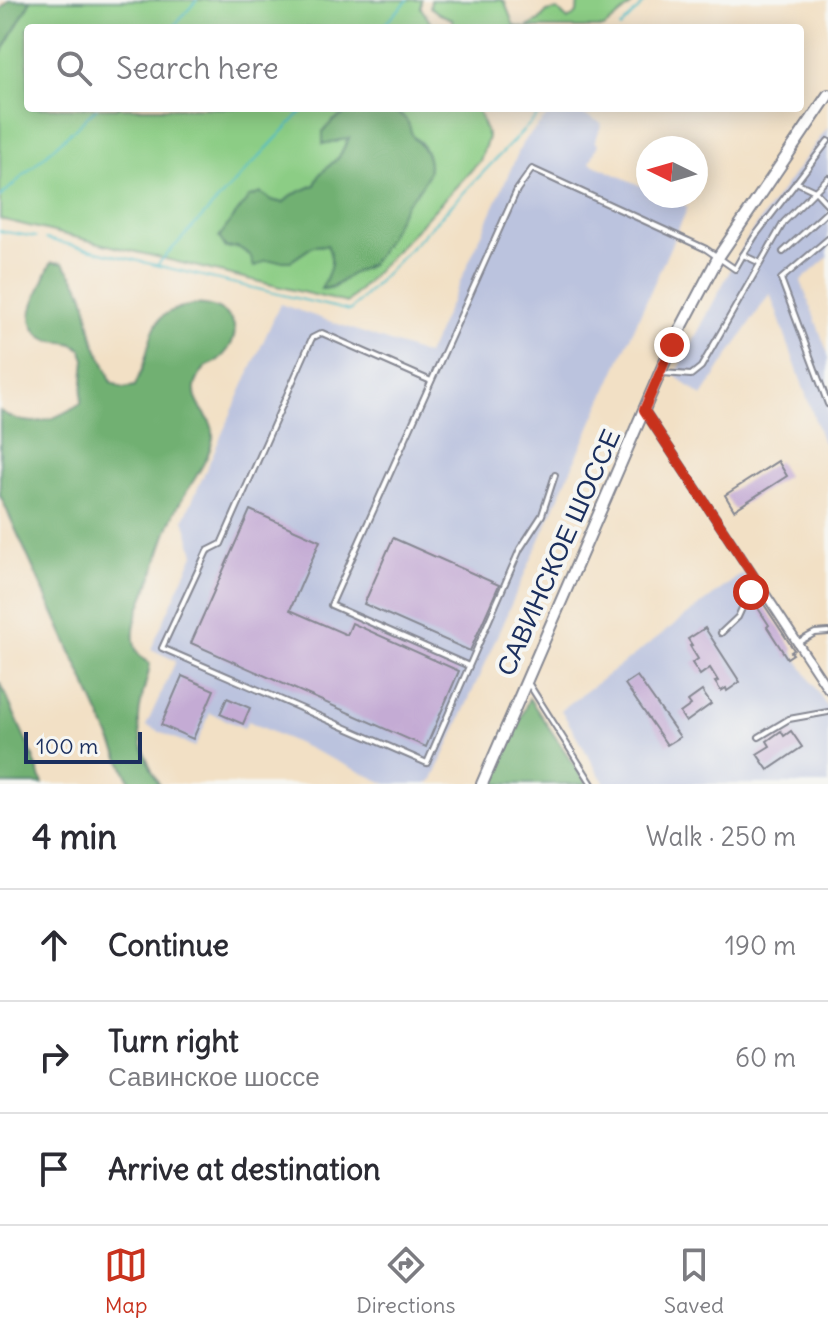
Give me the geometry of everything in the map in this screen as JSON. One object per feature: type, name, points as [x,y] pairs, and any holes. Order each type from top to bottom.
[{"type":"street","name":"САВИНСКОЕ ШОССЕ","points":[[482,784],[672,345],[719,256],[828,95]]},
{"type":"street","points":[[644,410],[828,689]]},
{"type":"lane","points":[[469,666],[331,605],[517,190],[532,169],[719,256],[735,269],[755,236],[828,141]]},
{"type":"lane","points":[[660,373],[691,375],[701,367],[784,222],[828,178]]},
{"type":"lane","points":[[796,182],[815,191],[828,205]]},
{"type":"lane","points":[[783,252],[828,211]]},
{"type":"lane","points":[[828,239],[781,279],[828,404]]},
{"type":"lane","points":[[743,255],[760,263]]},
{"type":"lane","points":[[431,381],[322,333],[312,338],[221,544],[207,551],[162,648],[427,763],[520,549],[542,515],[555,475]]},
{"type":"lane","points":[[721,633],[738,617],[748,595],[760,586]]},
{"type":"lane","points":[[797,643],[809,635],[828,632]]},
{"type":"lane","points":[[526,680],[592,784]]},
{"type":"lane","points":[[759,737],[789,719],[828,712]]},
{"type":"shaded area","points":[[551,112],[578,112],[602,123],[590,163],[636,184],[636,208],[688,208],[433,780],[427,784],[387,784],[248,721],[244,728],[210,713],[195,747],[146,726],[176,661],[151,649],[194,554],[184,519],[280,304],[427,355],[523,142]]},
{"type":"shaded area","points":[[828,127],[828,257],[801,281],[828,354],[828,441],[823,443],[770,293],[702,396],[675,376],[746,240]]},
{"type":"shaded area","points":[[743,573],[828,708],[828,784],[605,784],[561,710]]},
{"type":"green space","points":[[9,0],[31,0],[0,56],[0,10]]},
{"type":"green space","points":[[31,0],[421,0],[421,8],[431,24],[24,24],[24,112],[343,112],[333,121],[336,142],[350,136],[339,157],[320,174],[315,185],[292,195],[283,203],[261,194],[238,247],[265,261],[291,261],[313,246],[327,245],[331,262],[322,289],[333,288],[376,257],[408,199],[418,191],[429,167],[421,143],[411,135],[400,114],[395,112],[479,112],[488,137],[480,161],[347,303],[0,219],[0,56]]},
{"type":"green space","points":[[431,0],[501,0],[513,24],[453,24],[452,19],[430,7]]},
{"type":"green space","points":[[578,0],[634,0],[609,24],[533,24],[547,12],[558,10],[568,20],[577,13]]},
{"type":"green space","points":[[343,112],[396,112],[407,121],[428,160],[429,170],[425,181],[405,206],[371,263],[335,285],[321,289],[331,262],[327,245],[313,246],[291,261],[265,261],[254,267],[250,255],[238,247],[226,248],[219,237],[249,197],[261,193],[283,203],[292,195],[315,185],[320,174],[339,157],[349,138],[323,144],[323,131]]},
{"type":"green space","points":[[52,262],[63,263],[80,287],[94,340],[111,382],[123,388],[135,386],[154,328],[170,312],[192,305],[210,306],[229,317],[235,330],[228,350],[206,367],[196,382],[197,401],[213,431],[211,448],[177,508],[134,628],[136,649],[150,664],[139,714],[140,735],[145,755],[159,784],[131,784],[0,495],[0,411],[21,421],[31,422],[51,419],[81,403],[85,359],[81,349],[70,343],[44,338],[37,333],[31,320],[35,299]]},
{"type":"green space","points":[[0,682],[32,754],[43,784],[0,784]]},
{"type":"green space","points":[[529,698],[587,784],[493,784]]},
{"type":"building","points":[[778,461],[787,476],[734,510],[725,495]]},
{"type":"building","points":[[250,510],[320,541],[290,610],[347,635],[352,623],[459,671],[426,747],[191,643]]},
{"type":"building","points":[[393,538],[499,585],[470,651],[364,604]]},
{"type":"building","points":[[757,594],[794,650],[787,658],[752,599]]},
{"type":"building","points":[[705,628],[740,682],[727,691],[726,688],[721,691],[710,668],[700,675],[692,663],[698,659],[688,639]]},
{"type":"building","points":[[182,676],[214,690],[193,739],[161,725]]},
{"type":"building","points":[[637,676],[680,737],[667,745],[625,684]]},
{"type":"building","points":[[702,691],[711,704],[686,722],[680,713],[691,705],[688,701]]},
{"type":"building","points":[[227,698],[250,708],[243,724],[220,714]]},
{"type":"building","points":[[781,731],[784,736],[791,731],[802,747],[768,770],[757,754],[770,746],[767,741]]},
{"type":"waterway","points":[[176,24],[197,0]]},
{"type":"waterway","points":[[385,24],[408,0]]},
{"type":"waterway","points":[[624,24],[647,0]]},
{"type":"waterway","points":[[0,197],[93,112]]},
{"type":"waterway","points":[[158,264],[301,112]]},
{"type":"waterway","points":[[46,239],[350,311],[541,112]]},
{"type":"waterway","points":[[0,231],[36,237]]},
{"type":"route","points":[[672,345],[644,410],[760,586],[751,592]]}]
